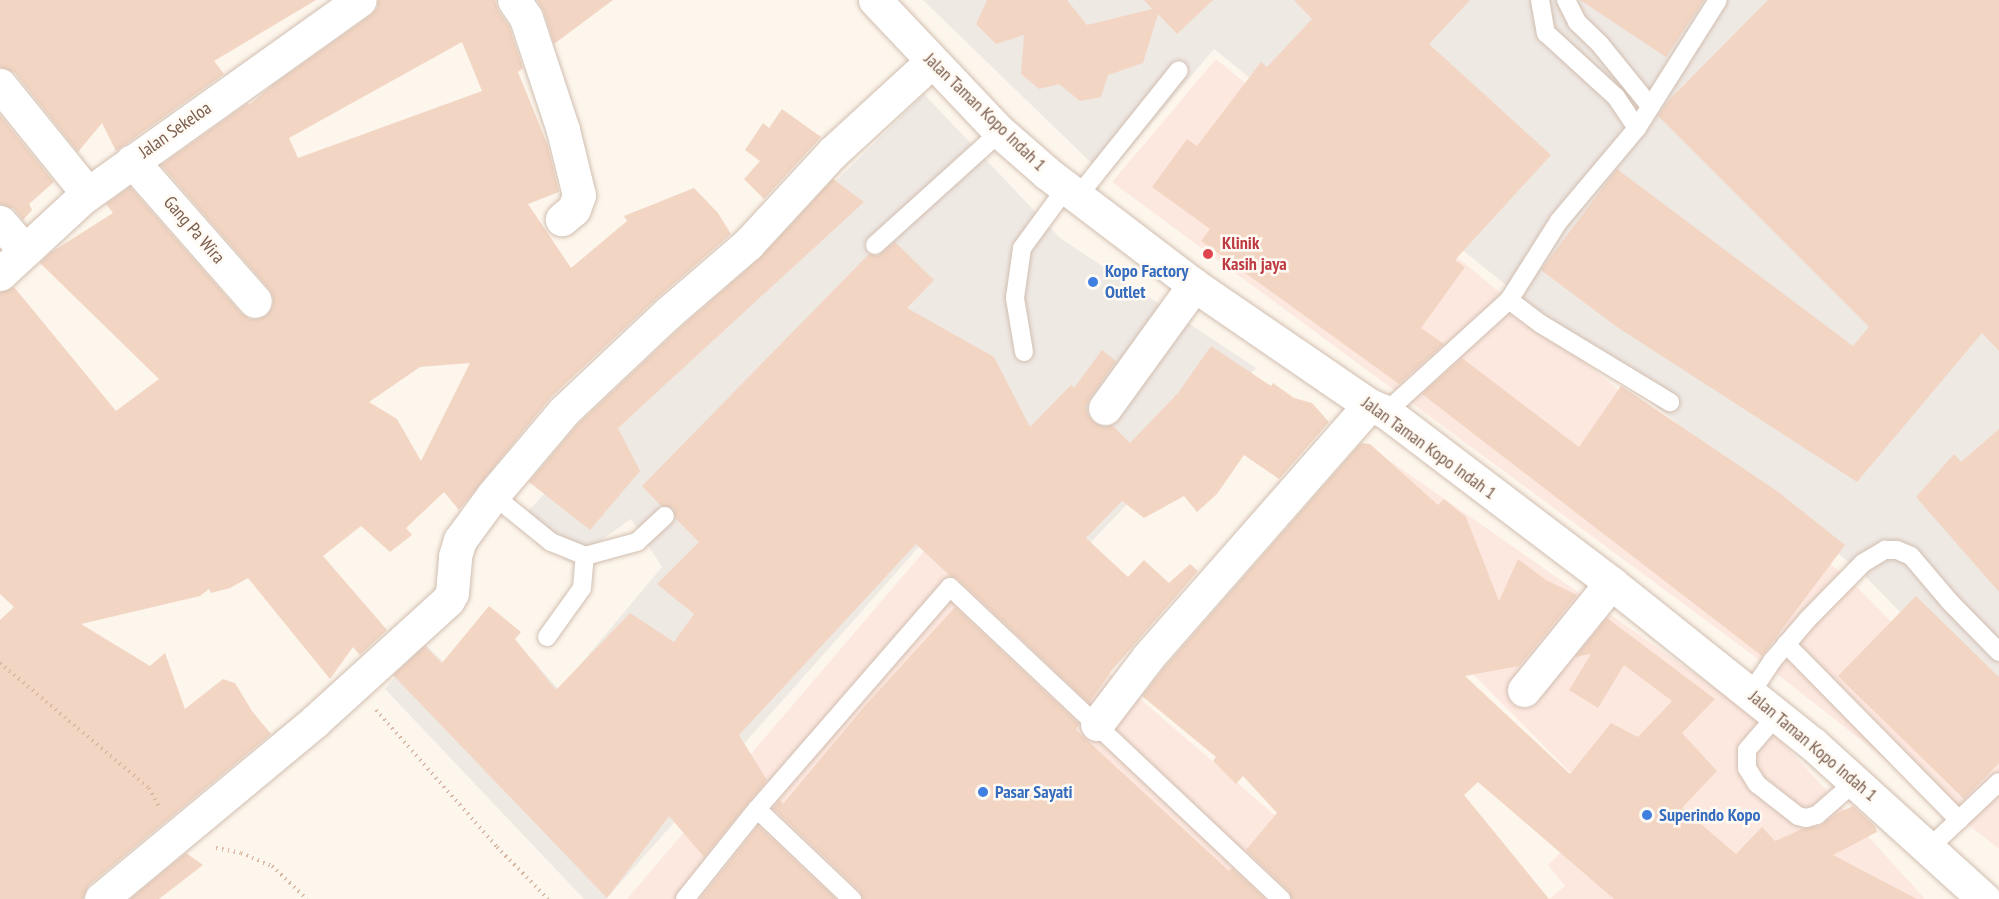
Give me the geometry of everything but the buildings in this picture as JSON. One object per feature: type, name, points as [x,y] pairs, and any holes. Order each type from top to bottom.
[{"type":"street","points":[[514,0],[526,18],[563,130],[579,195],[574,209],[562,219]]},
{"type":"street","name":"Jalan Taman Kopo Indah 1","points":[[875,0],[1000,132],[1072,192],[1194,285],[1378,409],[1611,583],[1750,693],[1856,781],[1984,899]]},
{"type":"street","name":"Jalan Sekeloa","points":[[0,274],[88,194],[345,4]]},
{"type":"street","points":[[101,899],[314,722],[448,600],[460,540],[493,495],[564,411],[668,313],[748,244],[833,152],[932,61]]},
{"type":"street","points":[[0,85],[88,194]]},
{"type":"street","name":"Gang Pa Wira","points":[[132,161],[255,301]]},
{"type":"street","points":[[0,222],[24,250]]},
{"type":"street","points":[[1105,408],[1194,285]]},
{"type":"street","points":[[1097,724],[1148,657],[1378,409]]},
{"type":"street","points":[[1524,690],[1611,583]]},
{"type":"lane","points":[[1540,0],[1546,33],[1616,96],[1637,128]]},
{"type":"lane","points":[[1566,0],[1577,22],[1599,43],[1650,106]]},
{"type":"lane","points":[[1378,409],[1509,300],[1559,221],[1637,128],[1718,0]]},
{"type":"lane","points":[[1024,352],[1015,298],[1022,248],[1179,70]]},
{"type":"lane","points":[[875,245],[1000,132]]},
{"type":"lane","points":[[1509,300],[1541,324],[1670,402]]},
{"type":"lane","points":[[493,495],[551,542],[585,556],[638,542],[665,516]]},
{"type":"lane","points":[[1750,693],[1786,644],[1863,563],[1885,550],[1897,550],[1911,556],[1957,610],[1999,651]]},
{"type":"lane","points":[[547,637],[582,588],[585,556]]},
{"type":"lane","points":[[685,899],[757,809],[950,587],[1281,899]]},
{"type":"lane","points":[[1786,644],[1959,820]]},
{"type":"lane","points":[[1777,715],[1747,750],[1747,768],[1757,784],[1798,816],[1806,818],[1817,815],[1856,781]]},
{"type":"lane","points":[[1929,848],[1999,782]]},
{"type":"lane","points":[[757,809],[852,899]]},
{"type":"path","points":[[0,663],[149,788],[175,836],[192,845],[241,853],[272,866],[307,899]]},
{"type":"path","points":[[353,685],[497,847],[548,899]]},
{"type":"shaded area","points":[[923,0],[1999,0],[1999,713],[1862,573],[1214,49],[1106,177]]},
{"type":"shaded area","points":[[1216,59],[1852,582],[1999,731],[1999,849],[1761,661],[1112,182]]},
{"type":"shaded area","points":[[924,94],[1060,238],[1256,368],[1041,595],[949,513],[606,899],[584,899],[385,689],[424,643],[484,703],[532,659],[559,690],[662,567],[631,519],[569,563],[519,521],[834,183]]},
{"type":"shaded area","points":[[1373,449],[1764,722],[1925,899],[1549,899],[1565,886],[1548,865],[1605,808],[1311,509]]},
{"type":"shaded area","name":"Pasar Sayati","points":[[943,529],[1372,899],[627,899]]},
{"type":"place","name":"Klinik Kasih jaya","points":[[1208,254]]},
{"type":"place","name":"Kopo Factory Outlet","points":[[1093,282]]},
{"type":"place","name":"Pasar Sayati","points":[[983,792]]},
{"type":"place","name":"Superindo Kopo","points":[[1647,815]]}]
